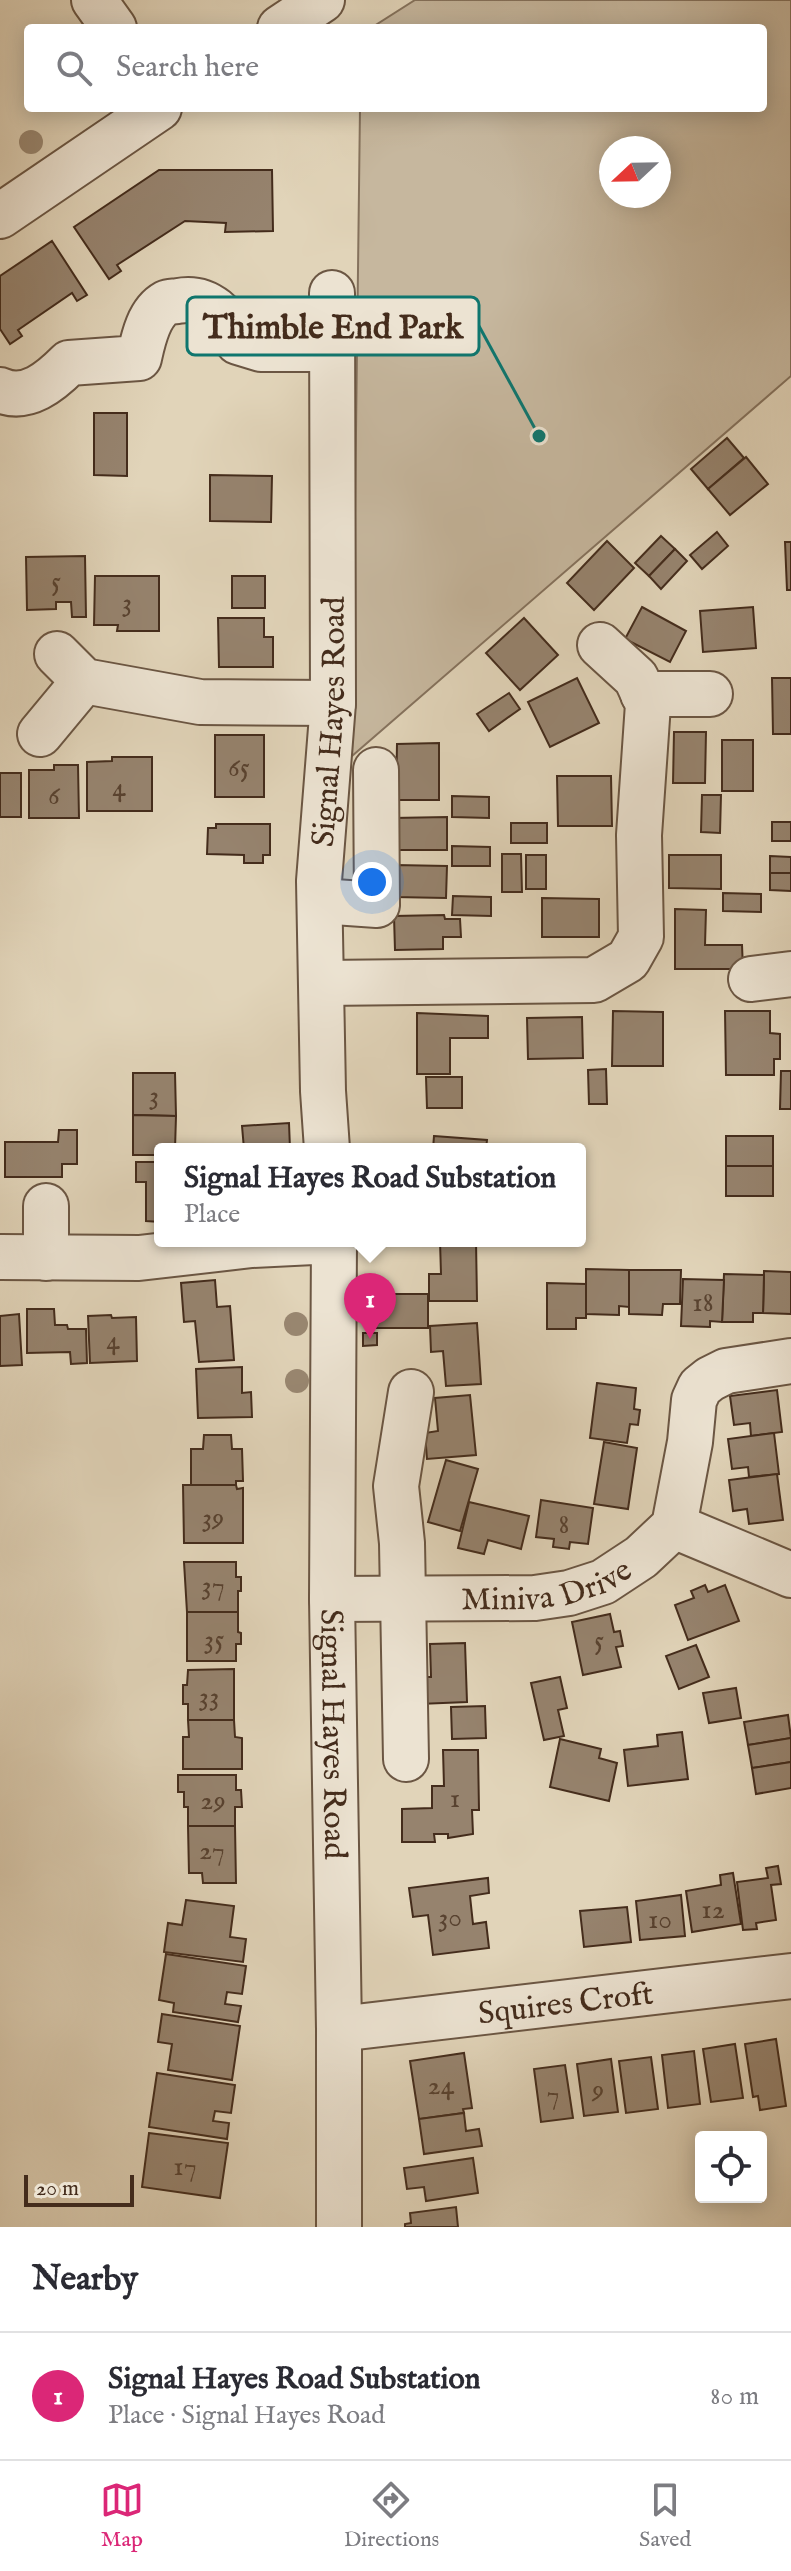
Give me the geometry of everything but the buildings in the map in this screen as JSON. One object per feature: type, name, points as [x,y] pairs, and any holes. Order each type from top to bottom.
[{"type":"street","points":[[94,0],[111,24]]},
{"type":"street","points":[[286,24],[322,0]]},
{"type":"street","points":[[0,216],[153,112]]},
{"type":"street","name":"Signal Hayes Road","points":[[327,1143],[319,881],[333,703],[332,293]]},
{"type":"street","points":[[0,390],[8,393],[30,392],[52,381],[69,363],[139,358],[149,324],[165,304],[189,299],[215,307],[231,325],[238,342],[261,349],[331,349]]},
{"type":"street","points":[[322,983],[594,980],[628,960],[641,937],[639,835],[648,704],[636,678],[600,645]]},
{"type":"street","points":[[40,734],[71,667],[200,702],[333,703]]},
{"type":"street","points":[[643,694],[710,694]]},
{"type":"street","points":[[320,901],[377,905],[376,770]]},
{"type":"street","points":[[46,1206],[46,1258]]},
{"type":"street","points":[[0,1257],[139,1258],[235,1247]]},
{"type":"street","name":"Signal Hayes Road","points":[[334,1247],[332,1599],[339,2227]]},
{"type":"street","points":[[791,1361],[726,1371],[700,1387],[694,1400],[690,1442],[674,1526],[791,1575]]},
{"type":"street","points":[[406,1759],[402,1543],[396,1486],[411,1392]]},
{"type":"street","name":"Miniva Drive","points":[[332,1599],[535,1598],[569,1593],[603,1582],[641,1557],[674,1526]]},
{"type":"street","name":"Squires Croft","points":[[339,2029],[791,1976]]},
{"type":"shaded area","points":[[415,0],[791,0],[791,376],[352,756],[360,112],[767,112],[767,24],[377,24]]},
{"type":"place","name":"Thimble End Park","points":[[539,436]]},
{"type":"place","name":"Signal Hayes Road Substation","points":[[370,1339]]}]
